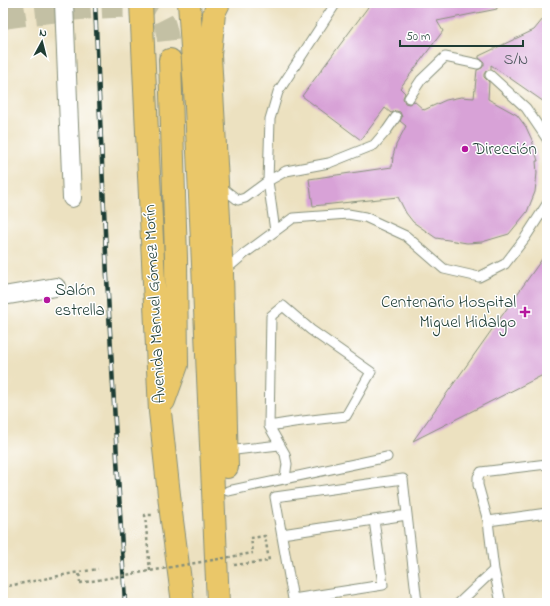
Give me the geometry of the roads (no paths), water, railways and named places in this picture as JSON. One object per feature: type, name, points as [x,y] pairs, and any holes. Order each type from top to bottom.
[{"type":"main road","name":"Avenida Manuel Gómez Morín","points":[[140,3],[160,412],[183,603]]},
{"type":"main road","points":[[189,3],[195,81],[216,567],[221,599]]},
{"type":"main road","points":[[215,526],[229,508],[222,273],[210,55],[214,12],[219,3]]},
{"type":"main road","points":[[195,81],[210,55]]},
{"type":"main road","points":[[160,412],[176,365],[176,258],[170,60]]},
{"type":"main road","points":[[196,106],[214,128]]},
{"type":"main road","points":[[206,329],[224,342]]},
{"type":"street","points":[[64,3],[72,198]]},
{"type":"street","points":[[3,296],[56,287]]},
{"type":"lane","points":[[275,231],[268,181],[270,118],[278,92],[336,3]]},
{"type":"lane","points":[[410,98],[421,80],[445,57],[478,64]]},
{"type":"lane","points":[[490,75],[526,108],[547,139]]},
{"type":"lane","points":[[217,183],[238,200],[245,198],[268,181],[286,171],[329,163],[374,145],[396,117]]},
{"type":"lane","points":[[222,273],[244,254],[293,218],[348,214],[365,217],[406,236],[444,269],[479,277],[505,264],[525,238],[547,204]]},
{"type":"lane","points":[[269,426],[346,416],[371,372],[311,330],[283,306],[271,316],[269,426],[285,454],[287,464],[285,478]]},
{"type":"lane","points":[[227,451],[279,445]]},
{"type":"lane","points":[[228,491],[387,456]]},
{"type":"lane","points":[[502,603],[494,570],[488,521],[478,485],[478,477],[481,472],[547,464]]},
{"type":"lane","points":[[374,520],[383,584],[293,599],[275,497],[403,479],[418,603]]},
{"type":"lane","points":[[488,521],[547,513]]},
{"type":"lane","points":[[282,534],[407,515]]},
{"type":"lane","points":[[459,603],[494,570]]},
{"type":"tunnel","points":[[3,12],[54,3]]},
{"type":"tunnel","points":[[3,18],[107,7],[145,8],[156,11],[166,27],[170,60]]},
{"type":"railway","points":[[95,3],[107,277],[125,603]]},
{"type":"place","name":"Dirección","points":[[465,149]]},
{"type":"place","name":"Salón estrella","points":[[47,300]]},
{"type":"place","name":"Centenario Hospital Miguel Hidalgo","points":[[525,312]]}]
